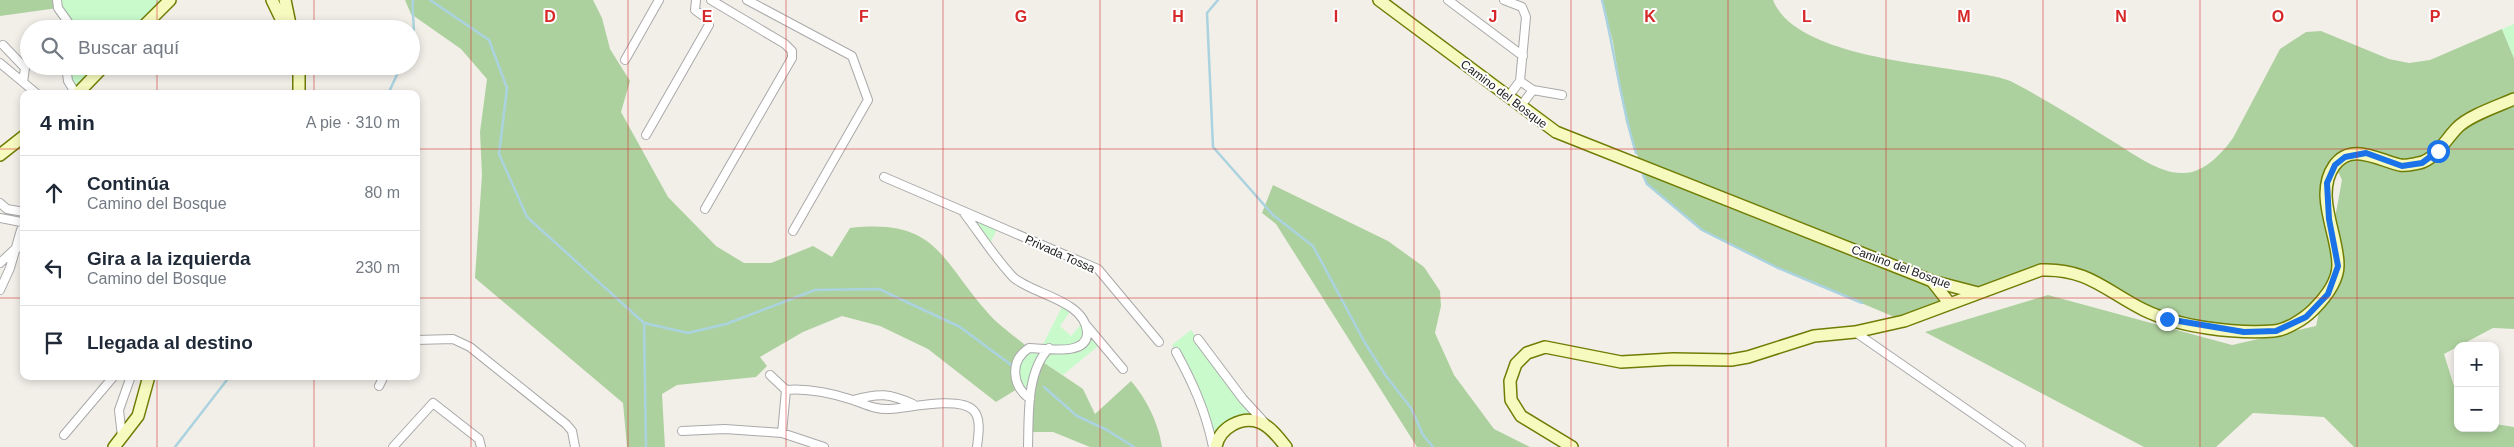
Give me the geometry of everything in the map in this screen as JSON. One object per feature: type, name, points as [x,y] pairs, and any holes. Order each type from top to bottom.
[{"type":"street","points":[[57,0],[58,8],[66,20]]},
{"type":"street","points":[[150,20],[170,0]]},
{"type":"street","points":[[272,0],[282,20]]},
{"type":"street","points":[[285,0],[288,20]]},
{"type":"street","points":[[625,60],[659,0]]},
{"type":"street","points":[[646,135],[709,25],[706,18],[695,10],[696,0]]},
{"type":"street","points":[[705,208],[792,58],[792,50],[785,44],[711,0]]},
{"type":"street","points":[[747,0],[852,56],[868,100],[793,231]]},
{"type":"street","name":"Camino del Bosque","points":[[1379,0],[1542,124],[1563,135],[1932,281],[1978,292]]},
{"type":"street","points":[[1448,0],[1523,56]]},
{"type":"street","points":[[1504,0],[1522,7],[1526,17],[1520,80],[1508,97]]},
{"type":"street","points":[[3,45],[20,63]]},
{"type":"street","points":[[0,63],[32,90]]},
{"type":"street","points":[[23,82],[24,75]]},
{"type":"street","points":[[67,75],[68,81],[74,90]]},
{"type":"street","points":[[80,90],[95,75]]},
{"type":"street","points":[[300,75],[300,90]]},
{"type":"street","points":[[1520,80],[1533,90],[1562,95]]},
{"type":"street","points":[[1520,107],[1533,90]]},
{"type":"street","points":[[1572,447],[1521,416],[1512,400],[1510,381],[1516,364],[1527,352],[1545,347],[1621,362],[1748,358],[1814,336],[1855,332],[1904,321],[2041,270],[2060,269],[2075,272],[2144,310],[2167,319],[2244,332],[2276,331],[2306,317],[2328,294],[2338,266],[2329,219],[2327,183],[2335,165],[2345,157],[2366,153],[2402,166],[2422,163],[2438,151],[2458,126],[2514,99]]},
{"type":"street","points":[[0,155],[20,139]]},
{"type":"street","name":"Privada Tossa","points":[[884,177],[1098,269],[1159,342]]},
{"type":"street","points":[[0,203],[7,209],[20,211]]},
{"type":"street","name":"Privada Tossa","points":[[962,212],[1014,278],[1067,304],[1123,369]]},
{"type":"street","points":[[0,218],[20,225]]},
{"type":"street","points":[[0,290],[10,268],[20,232]]},
{"type":"street","points":[[0,263],[20,247]]},
{"type":"street","points":[[1932,281],[1950,304]]},
{"type":"street","points":[[1030,398],[1019,388],[1015,378],[1017,361],[1029,348],[1076,348],[1084,344],[1088,336],[1087,326]]},
{"type":"street","points":[[1855,332],[2021,447]]},
{"type":"street","points":[[420,340],[453,339],[470,346],[566,424],[572,431],[575,447]]},
{"type":"street","points":[[1198,339],[1243,399],[1286,447]]},
{"type":"street","points":[[1028,447],[1030,398],[1040,360],[1049,348]]},
{"type":"street","points":[[1176,352],[1195,387],[1208,421],[1214,447]]},
{"type":"street","points":[[770,375],[786,390],[806,388],[853,400],[874,409],[891,409],[913,404],[962,404],[973,410],[978,419],[977,447]]},
{"type":"street","points":[[64,435],[111,380]]},
{"type":"street","points":[[122,437],[119,410],[130,380]]},
{"type":"street","points":[[114,447],[138,416],[148,380]]},
{"type":"street","points":[[379,386],[382,380]]},
{"type":"street","points":[[782,434],[786,390]]},
{"type":"street","points":[[853,400],[874,394],[893,395],[913,404]]},
{"type":"street","points":[[393,447],[433,403],[479,439],[480,447]]},
{"type":"street","points":[[1214,447],[1227,427],[1243,420],[1260,422],[1274,432]]},
{"type":"street","points":[[682,431],[725,429],[782,434],[824,447]]},
{"type":"green space","points":[[0,0],[57,0],[58,8],[0,16]]},
{"type":"green space","points":[[57,0],[170,0],[150,20],[68,20]]},
{"type":"green space","points":[[405,0],[593,0],[602,18],[610,49],[630,81],[621,112],[668,197],[716,246],[744,263],[771,263],[813,246],[832,257],[850,228],[879,227],[902,229],[919,236],[934,246],[992,318],[1029,348],[1019,388],[996,402],[928,349],[880,326],[842,316],[803,332],[760,357],[767,366],[756,377],[677,385],[662,394],[665,447],[627,447],[623,403],[475,278],[482,175],[480,132],[487,79],[461,49],[411,14]]},
{"type":"green space","points":[[1602,0],[1773,0],[1785,18],[1805,33],[1831,44],[1890,60],[2005,79],[2054,105],[2146,162],[2164,170],[2182,173],[2198,170],[2212,162],[2223,150],[2233,138],[2280,49],[2306,32],[2321,31],[2389,59],[2409,63],[2430,60],[2502,29],[2514,58],[2514,329],[2493,328],[2467,342],[2454,342],[2454,349],[2444,354],[2454,386],[2454,432],[2499,432],[2499,425],[2514,427],[2514,447],[2354,447],[2324,417],[2253,413],[2216,447],[2144,447],[1925,332],[2048,295],[2232,345],[2316,326],[2321,302],[2276,331],[2167,319],[2060,269],[1978,293],[1933,281],[1950,304],[1904,321],[1778,268],[1702,230],[1647,184],[1626,122],[1613,42]],"holes":[[[2335,165],[2342,180],[2332,234],[2327,183]]]},
{"type":"green space","points":[[2514,24],[2514,58],[2502,29]]},
{"type":"green space","points":[[70,75],[95,75],[81,90],[75,90]]},
{"type":"green space","points":[[1273,185],[1388,241],[1424,267],[1440,291],[1441,306],[1435,333],[1454,375],[1494,429],[1530,447],[1417,447],[1276,224],[1262,213]]},
{"type":"green space","points":[[962,212],[998,227],[989,246]]},
{"type":"green space","points":[[1064,303],[1072,309],[1060,326],[1071,336],[1084,321],[1102,343],[1063,375],[1040,360],[1030,399],[1019,388],[1018,361],[1025,355],[1041,348]]},
{"type":"green space","points":[[1191,330],[1243,399],[1274,432],[1243,421],[1216,447],[1195,387],[1172,345]]},
{"type":"green space","points":[[1040,360],[1083,389],[1095,414],[1131,381],[1142,395],[1151,412],[1158,429],[1162,447],[1090,447],[1053,432],[1028,432],[1030,399]]},
{"type":"waterway","points":[[413,0],[414,20]]},
{"type":"waterway","points":[[430,0],[489,40],[507,88],[499,154],[527,217],[644,323],[688,333],[726,324],[815,290],[879,289],[960,327],[1014,367]]},
{"type":"waterway","points":[[1218,0],[1207,13],[1213,147],[1273,215],[1313,246],[1365,343],[1386,376],[1411,408],[1423,435],[1433,447]]},
{"type":"waterway","points":[[1602,0],[1630,134],[1636,153]]},
{"type":"waterway","points":[[390,90],[397,75]]},
{"type":"waterway","points":[[1643,175],[1647,184],[1702,230],[1778,268],[1862,303]]},
{"type":"waterway","points":[[644,323],[646,447]]},
{"type":"waterway","points":[[175,447],[227,380]]},
{"type":"waterway","points":[[1044,387],[1077,416],[1107,430],[1134,447]]},
{"type":"route","points":[[2167,319],[2205,327],[2244,332],[2276,331],[2306,317],[2328,294],[2338,266],[2329,219],[2327,183],[2335,165],[2345,157],[2366,153],[2402,166],[2422,163],[2438,151]]}]
